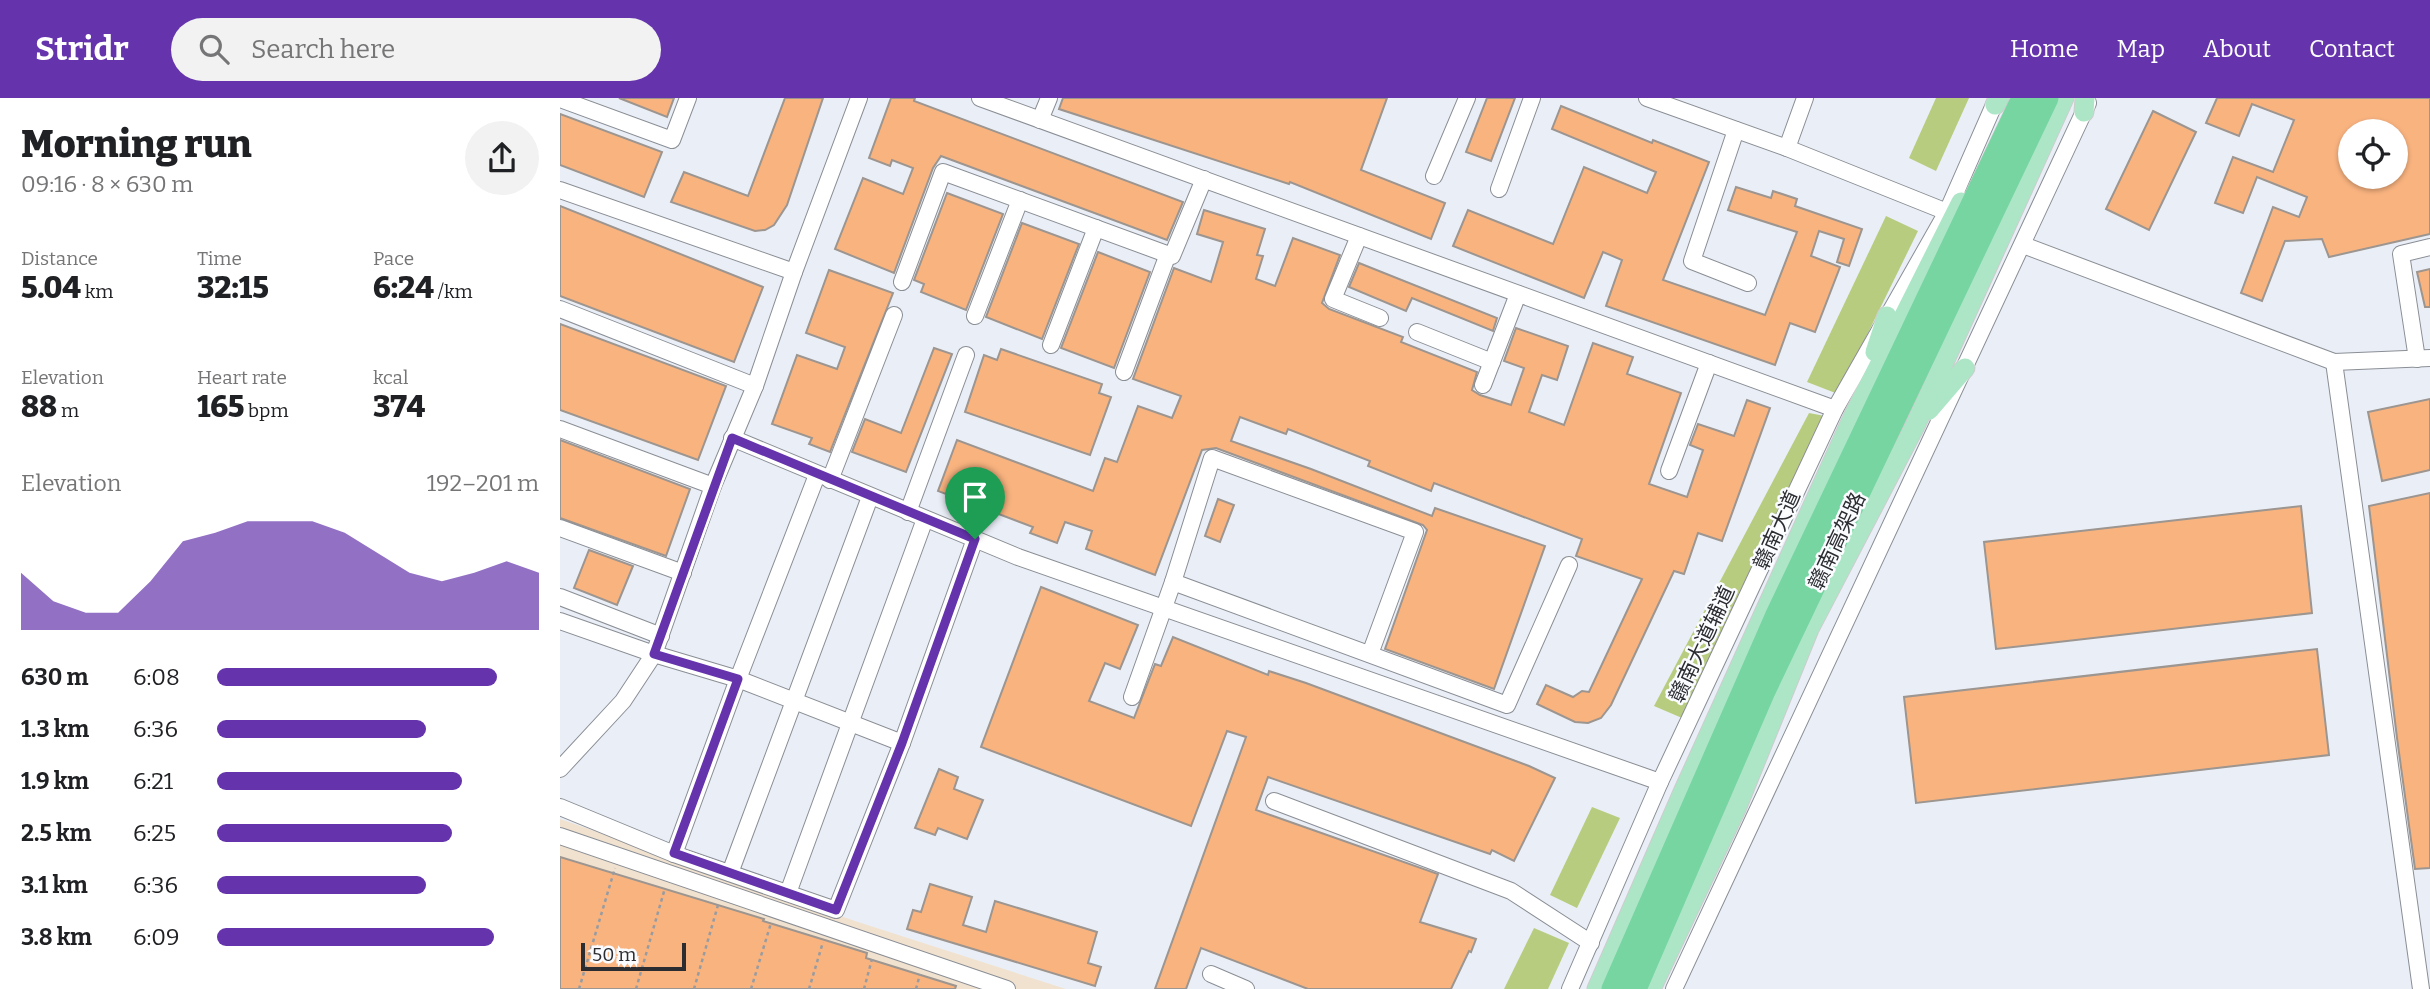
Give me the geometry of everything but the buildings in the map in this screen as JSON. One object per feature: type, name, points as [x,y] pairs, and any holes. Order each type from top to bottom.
[{"type":"highway","name":"赣南高架路","points":[[1614,989],[1776,617],[2024,98]]},
{"type":"highway","name":"赣南高架路","points":[[1635,989],[1764,691],[2047,98]]},
{"type":"main road","name":"赣南大道","points":[[1597,989],[1854,415],[2014,98]]},
{"type":"main road","points":[[1651,989],[1736,809],[1809,629],[1914,426],[2064,98]]},
{"type":"main road","points":[[1854,415],[1887,316]]},
{"type":"main road","points":[[1914,426],[1965,368]]},
{"type":"street","points":[[560,99],[672,140],[688,98]]},
{"type":"street","points":[[560,769],[623,701],[654,654],[713,486],[755,386],[859,98]]},
{"type":"street","points":[[980,98],[1835,409]]},
{"type":"street","points":[[1040,120],[1049,98]]},
{"type":"street","points":[[1434,176],[1467,98]]},
{"type":"street","points":[[1499,189],[1531,98]]},
{"type":"street","points":[[1647,98],[1787,148],[1947,212]]},
{"type":"street","points":[[1787,148],[1805,98]]},
{"type":"street","name":"赣南大道辅道","points":[[1570,989],[1660,782],[1835,409],[1947,212],[1997,100]]},
{"type":"street","points":[[1674,989],[2023,245],[2086,102]]},
{"type":"street","points":[[1736,130],[1692,261],[1748,283]]},
{"type":"street","points":[[902,282],[943,172],[1172,256],[1204,180]]},
{"type":"street","points":[[560,190],[794,272]]},
{"type":"street","points":[[975,316],[1020,200]]},
{"type":"street","points":[[1051,345],[1096,228]]},
{"type":"street","points":[[1359,236],[1333,299],[1380,318]]},
{"type":"street","points":[[2023,245],[2334,362],[2423,358],[2401,254],[2430,247]]},
{"type":"street","points":[[1124,372],[1168,254]]},
{"type":"street","points":[[1483,385],[1518,294]]},
{"type":"street","points":[[560,309],[755,386]]},
{"type":"street","points":[[674,853],[738,679],[894,315]]},
{"type":"street","points":[[1417,332],[1492,362]]},
{"type":"street","points":[[908,512],[966,355]]},
{"type":"street","points":[[2334,362],[2421,989]]},
{"type":"street","points":[[1669,471],[1709,363]]},
{"type":"street","points":[[560,429],[713,486]]},
{"type":"street","points":[[732,438],[1018,557],[1660,782]]},
{"type":"street","points":[[1132,697],[1173,582],[1212,458],[1415,532],[1370,654]]},
{"type":"street","points":[[730,873],[870,497]]},
{"type":"street","points":[[788,893],[925,519]]},
{"type":"street","points":[[560,528],[683,573]]},
{"type":"street","points":[[560,807],[674,853],[836,910],[902,743],[975,539]]},
{"type":"street","points":[[1173,582],[1507,705],[1569,565]]},
{"type":"street","points":[[560,597],[661,636]]},
{"type":"street","points":[[560,621],[654,654],[738,679],[902,743]]},
{"type":"street","points":[[1274,801],[1511,891],[1591,943]]},
{"type":"street","points":[[560,836],[1007,989]]},
{"type":"street","points":[[1211,974],[1246,989]]},
{"type":"path","points":[[579,989],[619,857]]},
{"type":"path","points":[[636,989],[669,874]]},
{"type":"path","points":[[694,989],[722,892]]},
{"type":"path","points":[[751,989],[775,910]]},
{"type":"path","points":[[809,989],[827,928]]},
{"type":"path","points":[[863,989],[876,944]]},
{"type":"shaded area","points":[[560,819],[855,921],[1066,989],[560,989]]},
{"type":"green space","points":[[1936,98],[1969,98],[1936,171],[1909,158]]},
{"type":"green space","points":[[1886,216],[1918,231],[1838,394],[1807,382]]},
{"type":"green space","points":[[1809,413],[1825,416],[1682,718],[1654,706]]},
{"type":"green space","points":[[1592,807],[1620,818],[1577,908],[1550,895]]},
{"type":"green space","points":[[1534,928],[1569,943],[1548,989],[1504,989]]},
{"type":"route","points":[[732,438],[975,539],[902,743],[836,910],[674,853],[738,679],[654,654],[732,438]]}]
